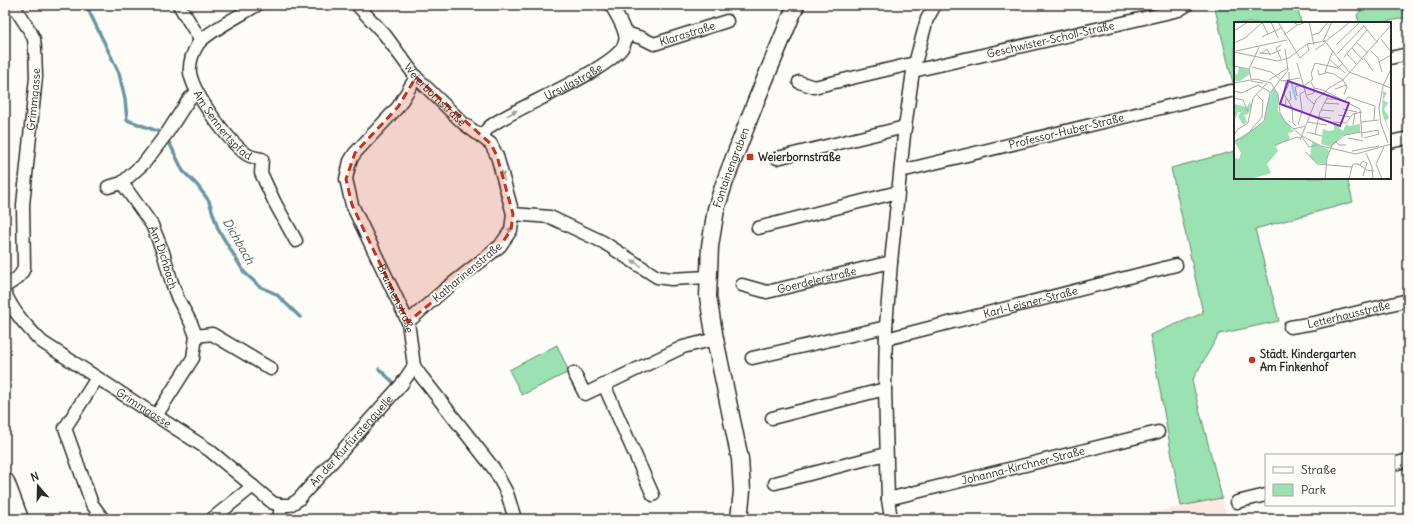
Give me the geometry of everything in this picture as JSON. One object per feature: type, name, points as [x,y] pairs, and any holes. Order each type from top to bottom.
[{"type":"main road","points":[[5,482],[19,519]]},
{"type":"street","name":"Grimmgasse","points":[[5,286],[14,282],[21,276],[24,268],[23,205],[36,77],[34,39],[14,5]]},
{"type":"street","points":[[178,5],[201,41]]},
{"type":"street","name":"Am Sennertspfad","points":[[257,5],[201,41],[194,50],[190,63],[190,71],[192,82],[197,93],[222,129],[246,154],[262,159],[261,173],[275,203],[296,241]]},
{"type":"street","name":"Weierbornstraße","points":[[357,5],[385,34],[416,77],[463,123],[491,144],[497,156],[512,214]]},
{"type":"street","points":[[612,5],[625,33]]},
{"type":"street","name":"Fontainengraben","points":[[739,519],[742,491],[740,459],[715,339],[708,297],[710,246],[716,209],[725,181],[796,5]]},
{"type":"street","points":[[889,519],[886,454],[886,327],[905,127],[914,67],[927,19],[928,5]]},
{"type":"street","points":[[927,19],[935,5]]},
{"type":"street","name":"Geschwister-Scholl-Straße","points":[[914,67],[1166,13],[1179,10],[1186,5]]},
{"type":"street","name":"Klarastraße","points":[[625,33],[642,38],[654,44],[727,21]]},
{"type":"street","name":"Ursulastraße","points":[[482,136],[491,125],[507,115],[588,74],[609,60],[620,50],[625,42],[625,33]]},
{"type":"street","points":[[1391,58],[1408,54]]},
{"type":"street","points":[[800,82],[814,87],[914,67]]},
{"type":"street","name":"Brunnenstraße","points":[[416,77],[398,107],[350,161],[346,180],[352,205],[408,322],[414,366],[494,469],[507,493],[515,519]]},
{"type":"street","name":"Professor-Huber-Straße","points":[[901,171],[1231,91]]},
{"type":"street","points":[[108,187],[122,183],[145,162],[167,133],[189,99],[197,93]]},
{"type":"street","points":[[777,158],[905,127]]},
{"type":"street","points":[[1391,142],[1408,138]]},
{"type":"street","name":"Am Dichbach","points":[[122,183],[152,225],[172,284],[196,336]]},
{"type":"street","points":[[758,228],[898,192]]},
{"type":"street","points":[[512,214],[550,217],[603,242],[657,277],[671,279],[708,277]]},
{"type":"street","name":"Katharinenstraße","points":[[408,322],[442,291],[500,246],[511,230],[512,214]]},
{"type":"street","name":"Goerdelerstraße","points":[[742,285],[767,292],[891,262]]},
{"type":"street","name":"Karl-Leisner-Straße","points":[[886,339],[1176,265]]},
{"type":"street","name":"Grimmgasse","points":[[5,293],[20,319],[42,342],[209,450],[273,503],[281,505]]},
{"type":"street","name":"Letterhausstraße","points":[[1290,327],[1314,323],[1408,300]]},
{"type":"street","points":[[752,358],[886,327]]},
{"type":"street","points":[[156,416],[193,358],[196,336],[212,334],[271,368]]},
{"type":"street","points":[[574,373],[585,394],[683,347],[715,339]]},
{"type":"street","name":"An der Kurfürstenquelle","points":[[281,505],[290,505],[298,500],[401,384],[414,366]]},
{"type":"street","points":[[97,378],[65,428],[92,504],[103,519]]},
{"type":"street","points":[[604,385],[652,495]]},
{"type":"street","points":[[772,418],[885,389]]},
{"type":"street","name":"Johanna-Kirchner-Straße","points":[[888,499],[1158,432]]},
{"type":"street","points":[[775,483],[886,454]]},
{"type":"street","points":[[1395,464],[1408,460]]},
{"type":"street","points":[[212,519],[253,486]]},
{"type":"street","points":[[1237,502],[1265,495]]},
{"type":"street","points":[[279,519],[281,505]]},
{"type":"highlighted area","points":[[416,77],[491,144],[497,156],[513,214],[511,230],[500,246],[408,322],[352,205],[346,179],[355,153],[398,107]]},
{"type":"shaded area","points":[[1222,498],[1227,519],[1132,519],[1181,506]]},
{"type":"green space","points":[[1214,5],[1297,5],[1301,22],[1234,22],[1234,87]]},
{"type":"green space","points":[[1365,5],[1408,5],[1408,17],[1386,22],[1359,22],[1357,15]]},
{"type":"green space","points":[[1234,151],[1234,179],[1347,179],[1353,202],[1255,229],[1279,321],[1219,334],[1192,381],[1222,498],[1181,506],[1150,335],[1203,313],[1171,168]]},
{"type":"green space","points":[[557,345],[569,372],[522,395],[509,370]]},
{"type":"waterway","name":"Dichbach","points":[[86,5],[119,73],[125,99],[127,120],[157,131],[170,144],[183,171],[197,185],[209,201],[218,229],[244,272],[259,286],[276,294],[300,317]]},
{"type":"waterway","name":"Dichbach","points":[[379,369],[394,383]]},
{"type":"place","name":"Weierbornstraße","points":[[750,157]]},
{"type":"place","name":"Städt. Kindergarten Am Finkenhof","points":[[1252,360]]}]
